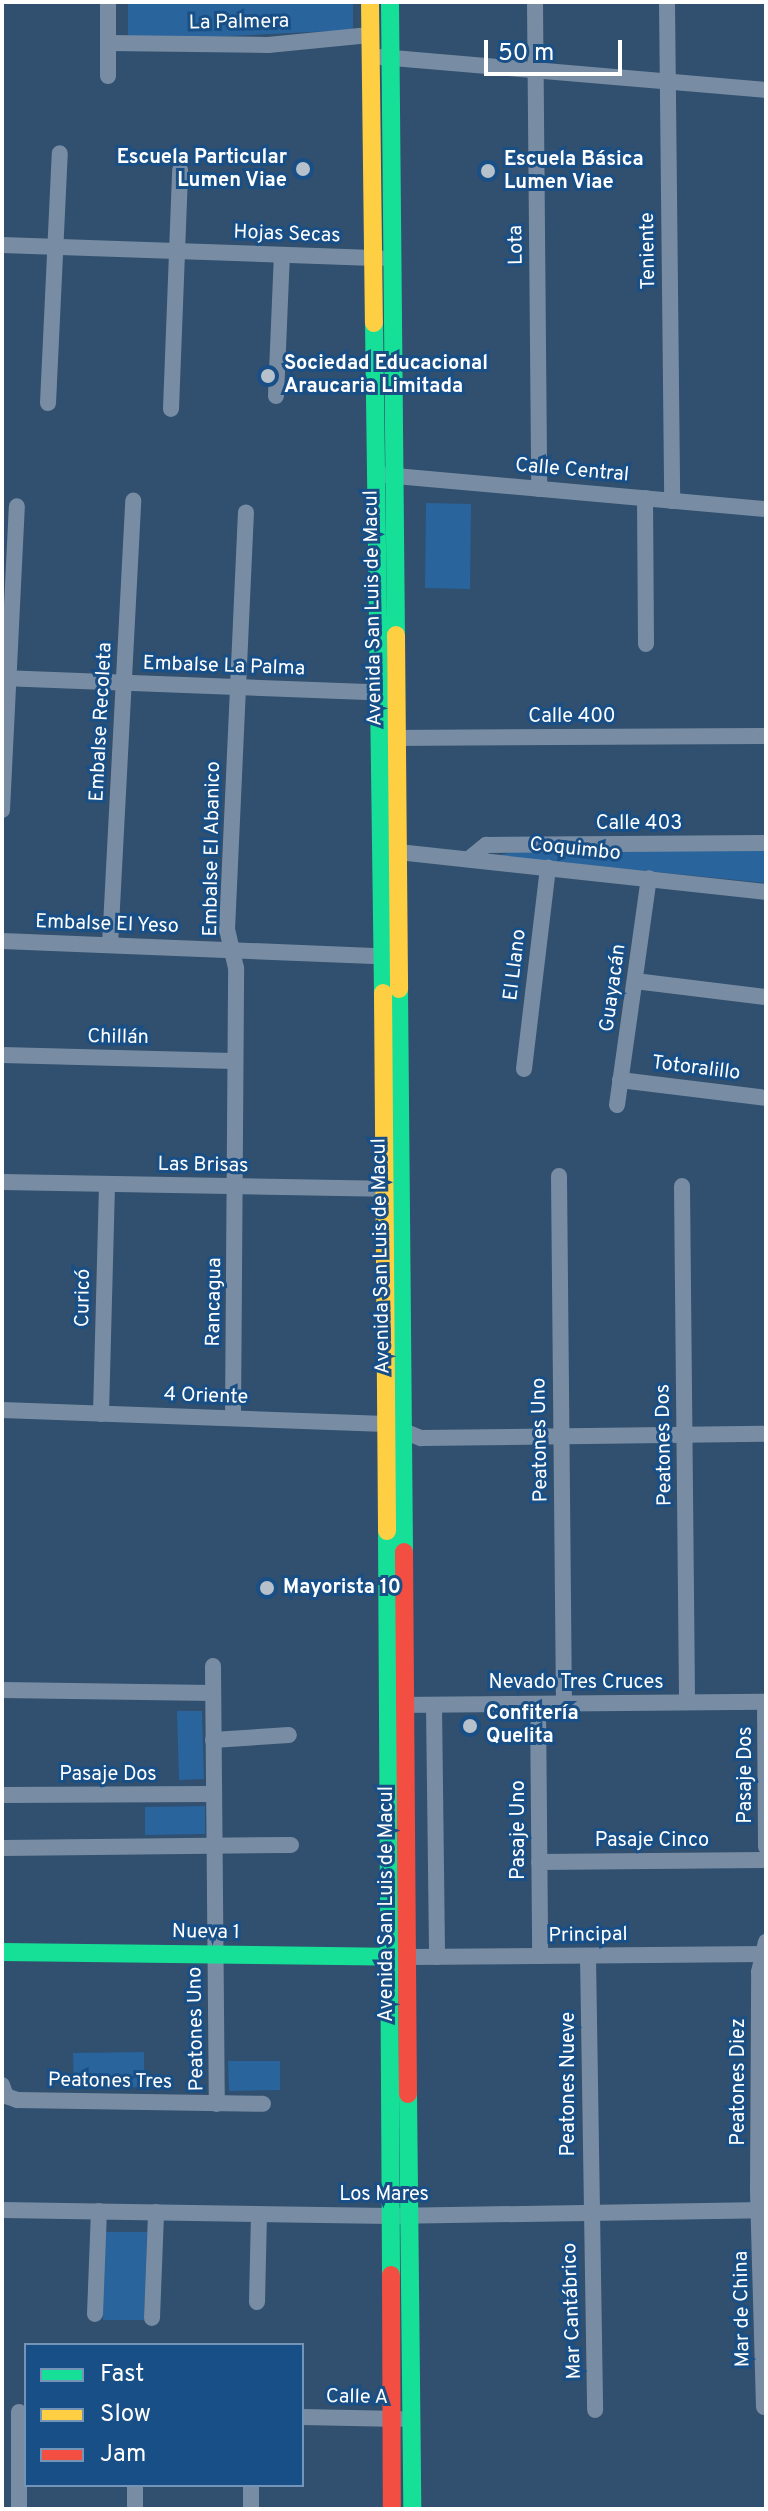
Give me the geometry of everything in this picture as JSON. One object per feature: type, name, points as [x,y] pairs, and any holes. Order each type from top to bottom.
[{"type":"street","points":[[108,2],[108,76]]},
{"type":"street","name":"Avenida San Luis de Macul","points":[[370,2],[377,693],[387,738],[400,851],[401,957],[386,1424],[392,2509]]},
{"type":"street","name":"Avenida San Luis de Macul","points":[[390,2],[395,259],[397,694],[387,738],[380,851],[382,956],[406,1433],[412,2509]]},
{"type":"street","name":"Lota","points":[[535,2],[539,489]]},
{"type":"street","name":"Teniente","points":[[667,2],[672,501]]},
{"type":"street","name":"La Palmera","points":[[108,43],[268,45],[370,35]]},
{"type":"street","points":[[371,57],[766,90]]},
{"type":"street","points":[[48,403],[60,153]]},
{"type":"street","points":[[171,409],[180,170]]},
{"type":"street","name":"Hojas Secas","points":[[2,245],[395,259]]},
{"type":"street","points":[[276,396],[282,255]]},
{"type":"street","name":"Calle Central","points":[[375,474],[766,509]]},
{"type":"street","points":[[645,498],[646,644]]},
{"type":"street","name":"Embalse Recoleta","points":[[110,945],[133,501]]},
{"type":"street","points":[[2,810],[5,678],[17,506]]},
{"type":"street","name":"Embalse El Abanico","points":[[234,1186],[232,950],[227,930],[246,512]]},
{"type":"street","name":"Embalse La Palma","points":[[5,678],[397,694]]},
{"type":"street","name":"Calle 400","points":[[387,738],[766,736]]},
{"type":"street","name":"Calle 403","points":[[470,858],[486,845],[766,843]]},
{"type":"street","name":"Coquimbo","points":[[380,851],[470,858],[766,892]]},
{"type":"street","name":"El Llano","points":[[524,1069],[548,867]]},
{"type":"street","name":"Guayacán","points":[[617,1105],[649,878]]},
{"type":"street","name":"Embalse El Yeso","points":[[2,941],[401,957]]},
{"type":"street","points":[[635,981],[766,997]]},
{"type":"street","name":"Chillán","points":[[2,1055],[233,1061]]},
{"type":"street","name":"Totoralillo","points":[[620,1080],[766,1098]]},
{"type":"street","name":"Peatones Uno","points":[[559,1176],[564,1703]]},
{"type":"street","name":"Las Brisas","points":[[2,1182],[394,1189]]},
{"type":"street","name":"Curicó","points":[[101,1414],[107,1184]]},
{"type":"street","name":"Rancagua","points":[[233,1418],[234,1186]]},
{"type":"street","name":"Peatones Dos","points":[[682,1186],[687,1702]]},
{"type":"street","name":"4 Oriente","points":[[2,1410],[386,1424],[421,1438],[766,1434]]},
{"type":"street","name":"Peatones Uno","points":[[213,1666],[217,2104]]},
{"type":"street","points":[[2,1690],[213,1693]]},
{"type":"street","name":"Nevado Tres Cruces","points":[[387,1705],[766,1702]]},
{"type":"street","name":"Pasaje Dos","points":[[766,1702],[766,1847]]},
{"type":"street","name":"Pasaje Uno","points":[[538,1704],[540,1956]]},
{"type":"street","points":[[434,1705],[437,1957]]},
{"type":"street","points":[[213,1740],[289,1735]]},
{"type":"street","name":"Pasaje Dos","points":[[2,1795],[214,1794]]},
{"type":"street","points":[[2,1848],[291,1845]]},
{"type":"street","name":"Pasaje Cinco","points":[[539,1862],[766,1860]]},
{"type":"street","name":"Principal","points":[[410,1957],[588,1956],[765,1950]]},
{"type":"street","name":"Peatones Diez","points":[[763,2210],[765,1950]]},
{"type":"street","name":"Nueva 1","points":[[2,1952],[410,1957]]},
{"type":"street","name":"Peatones Nueve","points":[[588,1956],[590,2212]]},
{"type":"street","name":"Peatones Tres","points":[[4,2090],[217,2104],[263,2104]]},
{"type":"street","name":"Los Mares","points":[[2,2210],[390,2216],[763,2210]]},
{"type":"street","name":"Mar de China","points":[[763,2210],[764,2407]]},
{"type":"street","points":[[95,2314],[99,2211]]},
{"type":"street","points":[[152,2318],[156,2212]]},
{"type":"street","name":"Mar Cantábrico","points":[[590,2212],[595,2410]]},
{"type":"street","points":[[257,2302],[259,2214]]},
{"type":"street","points":[[16,2412],[11,2473],[19,2509]]},
{"type":"street","name":"Calle A","points":[[304,2417],[412,2419]]},
{"type":"street","points":[[135,2487],[135,2509]]},
{"type":"street","points":[[251,2487],[251,2509]]},
{"type":"shaded area","points":[[128,2],[353,2],[353,30],[128,41]]},
{"type":"shaded area","points":[[426,503],[471,504],[470,589],[425,588]]},
{"type":"shaded area","points":[[766,849],[766,883],[498,856],[518,850]]},
{"type":"shaded area","points":[[177,1711],[202,1711],[204,1779],[179,1780]]},
{"type":"shaded area","points":[[205,1806],[205,1834],[145,1835],[145,1807]]},
{"type":"shaded area","points":[[144,2052],[144,2087],[74,2089],[73,2053]]},
{"type":"shaded area","points":[[228,2061],[280,2061],[280,2090],[229,2091]]},
{"type":"shaded area","points":[[103,2232],[147,2232],[144,2320],[103,2320]]},
{"type":"traffic: fast","points":[[390,2],[396,635]]},
{"type":"traffic: fast","points":[[374,323],[383,993]]},
{"type":"traffic: fast","points":[[399,989],[404,1552]]},
{"type":"traffic: fast","points":[[387,1531],[391,2275]]},
{"type":"traffic: fast","points":[[2,1952],[401,1957]]},
{"type":"traffic: fast","points":[[408,2094],[412,2509]]},
{"type":"traffic: slow","points":[[370,2],[374,323]]},
{"type":"traffic: slow","points":[[396,635],[399,989]]},
{"type":"traffic: slow","points":[[383,993],[387,1531]]},
{"type":"traffic: jam","points":[[404,1552],[408,2094]]},
{"type":"traffic: jam","points":[[391,2275],[392,2509]]},
{"type":"place","name":"Escuela Particular Lumen Viae","points":[[303,169]]},
{"type":"place","name":"Escuela Básica Lumen Viae","points":[[488,171]]},
{"type":"place","name":"Sociedad Educacional Araucaria Limitada","points":[[268,376]]},
{"type":"place","name":"Mayorista 10","points":[[267,1588]]},
{"type":"place","name":"Confitería Quelita","points":[[470,1726]]}]
